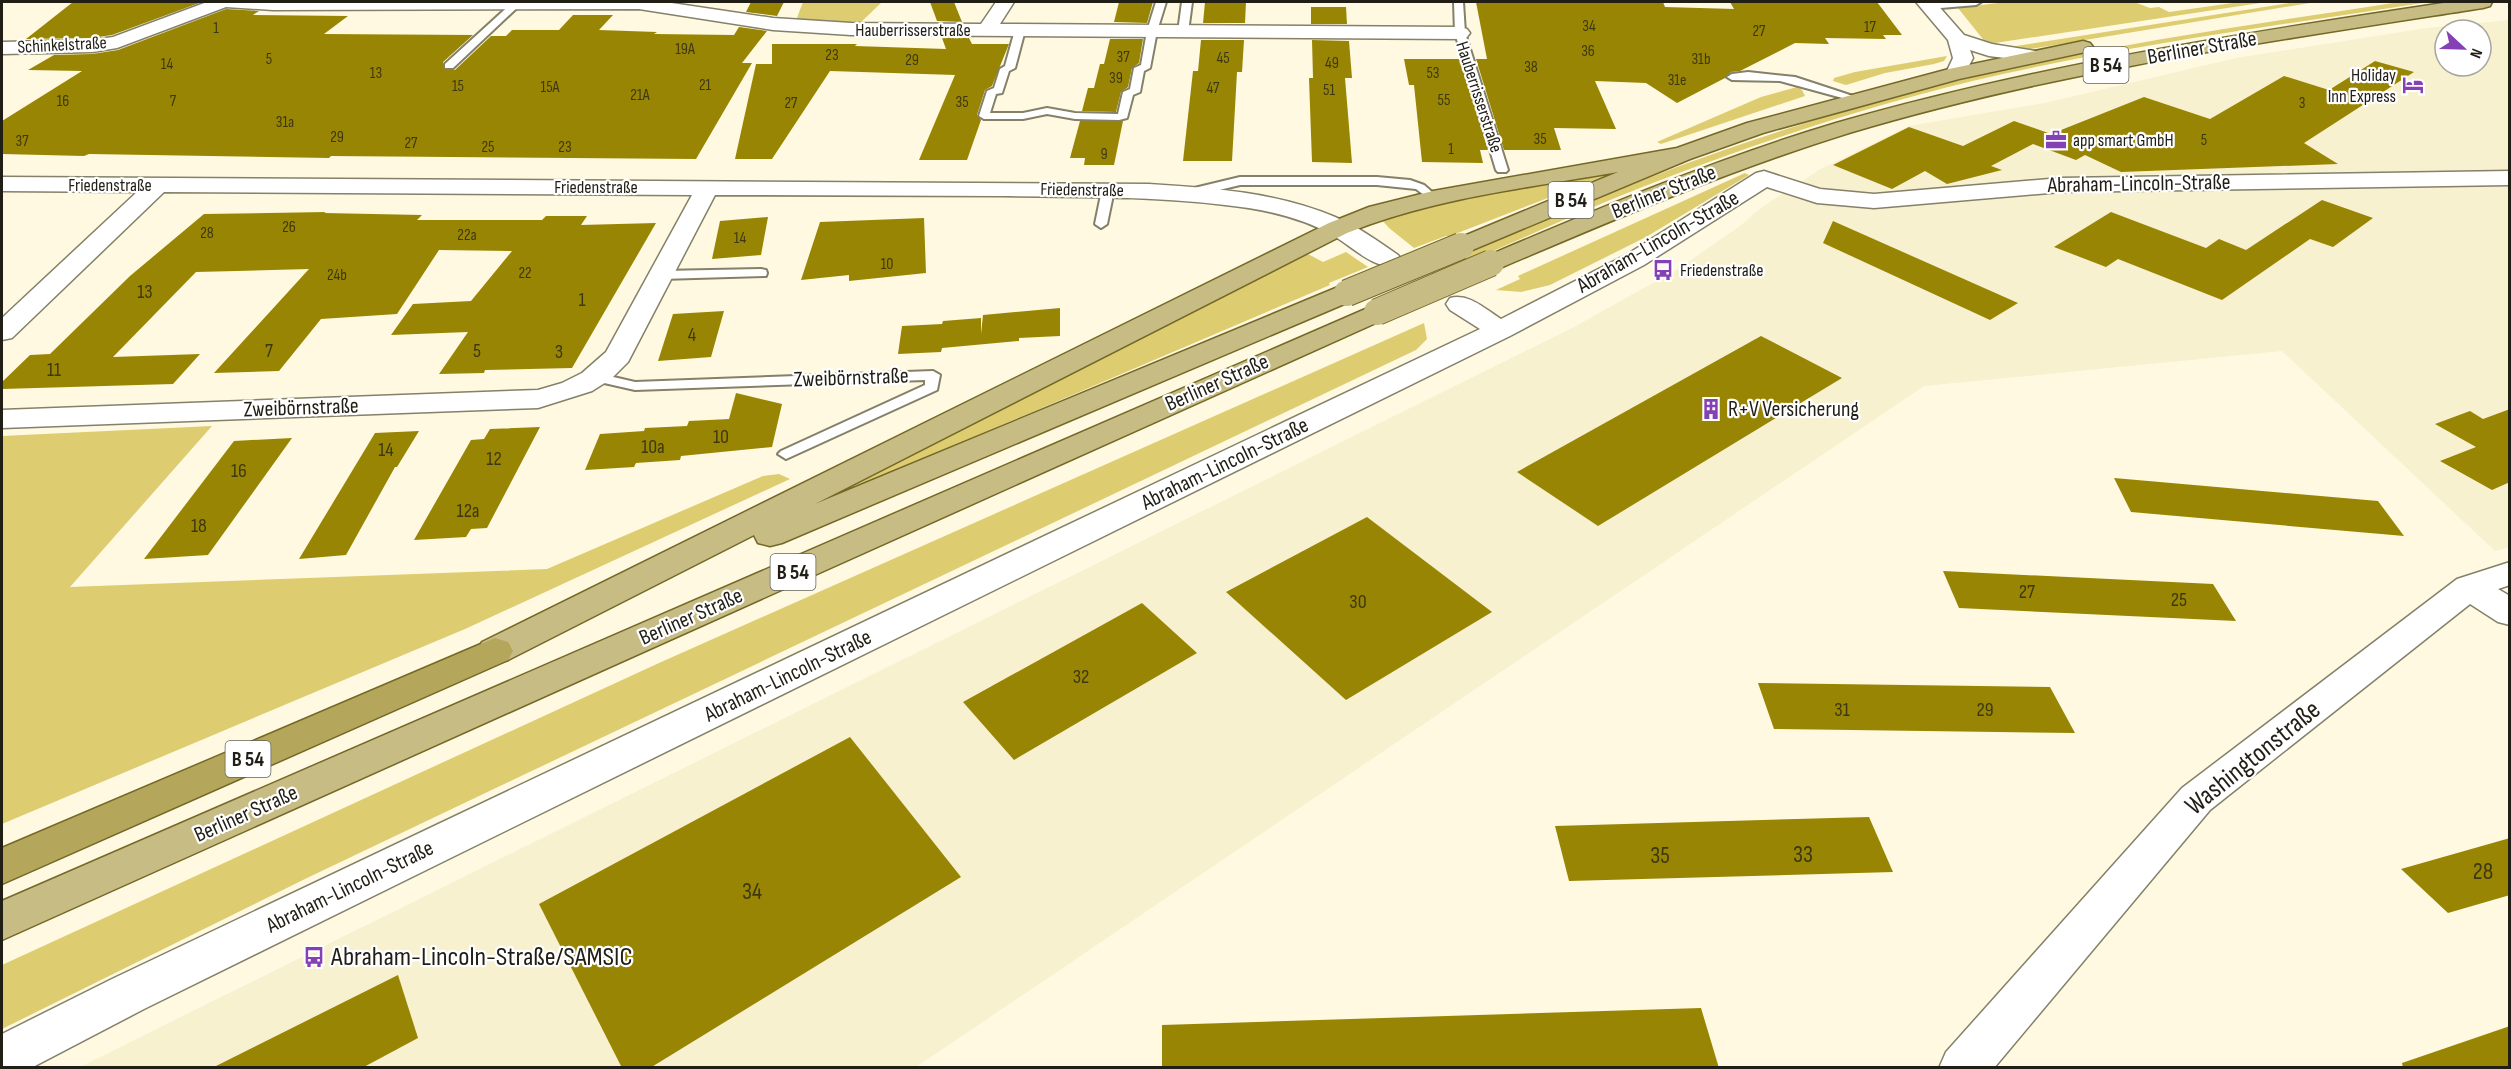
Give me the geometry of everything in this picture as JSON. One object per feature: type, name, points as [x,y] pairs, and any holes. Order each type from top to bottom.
[{"type":"highway","name":"Berliner Straße","points":[[2,867],[495,651]]},
{"type":"main road","name":"Berliner Straße","points":[[2,921],[1377,312],[1717,170],[1843,128],[1982,91],[2043,78],[2199,47],[2373,20],[2492,6]]},
{"type":"main road","name":"Berliner Straße","points":[[495,651],[1682,154],[1755,128],[1956,73],[2106,43]]},
{"type":"main road","points":[[1764,178],[1843,128]]},
{"type":"main road","points":[[495,651],[1338,228],[1378,212],[1433,198],[1682,154]]},
{"type":"street","name":"Hauberrisserstraße","points":[[225,2],[273,4],[640,2],[800,27],[1460,33]]},
{"type":"street","name":"Schinkelstraße","points":[[2,48],[110,43],[225,2]]},
{"type":"street","points":[[987,30],[1005,2]]},
{"type":"street","points":[[1927,4],[1957,39],[1963,58],[1956,73]]},
{"type":"street","points":[[1957,39],[1989,50],[2035,56]]},
{"type":"street","name":"Abraham-Lincoln-Straße","points":[[2,1058],[128,994],[1500,330],[1635,260],[1764,178],[1817,196],[1874,201],[2061,185],[2510,178]]},
{"type":"street","name":"Friedenstraße","points":[[2,184],[1108,190],[1190,193],[1311,217],[1338,228],[1389,260]]},
{"type":"street","points":[[2,332],[158,185]]},
{"type":"street","name":"Zweibörnstraße","points":[[2,419],[538,399],[561,394],[596,377],[618,356],[706,188]]},
{"type":"street","points":[[1459,304],[1500,330]]},
{"type":"street","name":"Washingtonstraße","points":[[1963,1068],[2196,799],[2469,586],[2510,573]]},
{"type":"street","points":[[2469,586],[2510,613]]},
{"type":"lane","points":[[1020,30],[1010,68],[1005,69],[998,91],[992,91],[984,116],[1023,116],[1047,111],[1075,116],[1123,116],[1128,92],[1135,92],[1139,68],[1145,68],[1152,31],[1161,2]]},
{"type":"lane","points":[[1182,32],[1187,2]]},
{"type":"lane","points":[[1458,2],[1460,33]]},
{"type":"lane","points":[[1927,4],[1976,2]]},
{"type":"lane","points":[[449,66],[516,4]]},
{"type":"lane","name":"Hauberrisserstraße","points":[[1460,33],[1502,170]]},
{"type":"lane","points":[[1732,77],[1748,75],[1785,77],[1857,99]]},
{"type":"lane","name":"Friedenstraße","points":[[1190,193],[1240,181],[1377,181],[1420,187],[1433,198]]},
{"type":"lane","points":[[1101,224],[1108,190]]},
{"type":"lane","points":[[661,275],[761,273]]},
{"type":"lane","name":"Zweibörnstraße","points":[[596,377],[635,386],[933,375],[932,387],[786,454]]},
{"type":"shaded area","points":[[803,2],[882,2],[859,24],[795,23]]},
{"type":"shaded area","points":[[2006,2],[2134,2],[2150,8],[2159,7],[2169,12],[2240,2],[2267,2],[1995,43],[1986,43],[1958,8]]},
{"type":"shaded area","points":[[2296,2],[2316,2],[2025,50],[2003,48]]},
{"type":"shaded area","points":[[2400,2],[2429,2],[2109,53],[1959,84],[1786,135],[1610,200],[1468,262],[1460,257],[1603,196],[1711,155],[1832,115],[1955,81],[2145,42]]},
{"type":"shaded area","points":[[2509,20],[2509,547],[2495,551],[2282,351],[1924,386],[916,1067],[78,1068],[1574,327],[1678,269],[1740,226],[1761,208],[1819,170],[1909,126],[2045,103],[2236,58],[2433,27],[2433,78],[2493,78],[2493,22]]},
{"type":"shaded area","points":[[1947,56],[1944,61],[1934,64],[1885,73],[1846,85],[1833,81],[1834,78],[1855,72]]},
{"type":"shaded area","points":[[1797,87],[1805,96],[1661,144],[1657,142],[1761,97]]},
{"type":"shaded area","points":[[1620,170],[1414,248],[1381,219],[1441,203]]},
{"type":"shaded area","points":[[1745,173],[1749,175],[1646,237],[1550,285],[1521,292],[1496,290],[1520,279],[1518,276]]},
{"type":"shaded area","points":[[1346,252],[1368,267],[840,494],[838,492],[1306,253],[1323,262]]},
{"type":"shaded area","points":[[1424,323],[1427,339],[1416,350],[307,878],[2,1029],[2,965],[659,663]]},
{"type":"shaded area","points":[[212,426],[70,587],[547,569],[763,476],[779,474],[790,479],[465,629],[2,824],[2,436]]},
{"type":"building","points":[[73,2],[202,2],[112,35],[92,38],[26,39]]},
{"type":"building","points":[[751,2],[784,2],[777,16],[746,12]]},
{"type":"building","points":[[930,2],[954,2],[962,22],[937,21]]},
{"type":"building","points":[[1119,2],[1153,2],[1147,23],[1114,22]]},
{"type":"building","points":[[1205,2],[1246,2],[1245,23],[1203,23]]},
{"type":"building","points":[[1476,2],[1663,2],[1665,7],[1734,9],[1730,2],[1877,2],[1902,35],[1883,35],[1886,39],[1825,38],[1829,44],[1795,43],[1740,71],[1731,72],[1725,78],[1677,103],[1646,83],[1595,81],[1616,129],[1554,128],[1561,150],[1504,150],[1476,59],[1487,59]]},
{"type":"building","points":[[1311,7],[1346,7],[1347,24],[1311,24]]},
{"type":"building","points":[[226,9],[259,11],[253,15],[348,16],[324,34],[473,35],[443,62],[445,70],[455,70],[491,36],[506,36],[512,30],[559,30],[573,15],[613,15],[599,30],[657,32],[654,34],[734,35],[739,27],[767,31],[742,63],[752,63],[696,159],[2,154],[2,121],[82,71],[28,70],[54,55],[92,54],[118,50]]},
{"type":"building","points":[[942,38],[969,38],[972,44],[1009,44],[992,86],[985,90],[977,115],[981,120],[967,160],[919,160],[955,75],[830,71],[772,159],[735,159],[756,64],[772,64],[772,44],[857,44],[855,46],[946,49]]},
{"type":"building","points":[[1110,39],[1143,39],[1139,63],[1132,68],[1128,87],[1121,92],[1116,112],[1082,111],[1088,88],[1094,88],[1100,64],[1104,64]]},
{"type":"building","points":[[1201,40],[1244,40],[1242,72],[1237,72],[1232,161],[1183,161],[1193,71],[1198,71]]},
{"type":"building","points":[[1312,40],[1349,41],[1352,78],[1345,78],[1352,163],[1312,162],[1309,78],[1313,78]]},
{"type":"building","points":[[1404,59],[1461,59],[1488,150],[1480,150],[1483,163],[1422,162],[1414,85],[1409,85]]},
{"type":"building","points":[[2375,61],[2414,72],[2304,143],[2338,164],[2121,172],[2085,155],[2076,160],[2033,144],[1991,166],[2002,170],[1947,184],[1925,171],[1892,189],[1833,165],[1909,127],[1963,146],[2014,121],[2051,134],[2144,97],[2210,119],[2284,76],[2329,90]]},
{"type":"building","points":[[1080,121],[1123,121],[1114,165],[1084,165],[1085,158],[1070,158]]},
{"type":"building","points":[[2322,200],[2373,218],[2333,247],[2310,239],[2222,300],[2118,259],[2106,267],[2054,247],[2111,212],[2206,248],[2219,239],[2246,250]]},
{"type":"building","points":[[326,212],[324,213],[422,215],[417,220],[542,220],[546,216],[587,216],[581,225],[656,223],[572,368],[485,370],[484,373],[439,374],[468,332],[391,335],[413,304],[471,301],[512,251],[439,250],[397,314],[321,319],[279,371],[214,373],[309,269],[196,272],[113,357],[200,354],[173,384],[2,389],[2,382],[30,355],[50,354],[130,276],[204,214]]},
{"type":"building","points":[[768,217],[761,255],[712,259],[720,221]]},
{"type":"building","points":[[924,218],[926,273],[849,281],[849,275],[801,280],[820,222]]},
{"type":"building","points":[[1833,221],[2018,303],[1990,320],[1823,243]]},
{"type":"building","points":[[1060,308],[1060,336],[1019,338],[1019,341],[942,348],[941,352],[898,354],[902,326],[942,324],[943,321],[981,318],[981,334],[983,315]]},
{"type":"building","points":[[724,311],[711,357],[658,361],[673,314]]},
{"type":"building","name":"R+V Versicherung","points":[[1761,336],[1842,378],[1598,526],[1517,472]]},
{"type":"building","points":[[736,393],[782,404],[772,447],[681,456],[680,460],[636,463],[634,467],[585,470],[600,434],[644,431],[645,428],[687,426],[689,421],[729,419]]},
{"type":"building","points":[[2510,409],[2510,482],[2492,490],[2440,461],[2476,447],[2435,424],[2470,411],[2483,419]]},
{"type":"building","points":[[540,427],[487,528],[471,529],[466,537],[414,540],[471,440],[484,439],[490,429]]},
{"type":"building","points":[[419,431],[395,467],[346,555],[299,559],[375,433]]},
{"type":"building","points":[[292,438],[208,555],[144,559],[234,441]]},
{"type":"building","points":[[2114,478],[2378,501],[2404,536],[2131,512]]},
{"type":"building","points":[[1367,517],[1492,612],[1346,700],[1226,592]]},
{"type":"building","points":[[1943,571],[2213,584],[2236,621],[1959,608]]},
{"type":"building","points":[[1142,603],[1197,653],[1014,760],[963,702]]},
{"type":"building","points":[[1758,683],[2050,687],[2075,733],[1774,729]]},
{"type":"building","points":[[850,737],[961,877],[650,1068],[622,1068],[539,904]]},
{"type":"building","points":[[1869,817],[1893,872],[1569,881],[1555,826]]},
{"type":"building","points":[[2510,838],[2510,895],[2448,913],[2401,869]]},
{"type":"building","points":[[398,975],[418,1038],[362,1068],[212,1068]]},
{"type":"building","points":[[1701,1008],[1719,1068],[1162,1068],[1162,1025]]},
{"type":"building","points":[[2510,1026],[2510,1068],[2403,1068],[2402,1063]]},
{"type":"place","name":"Holiday Inn Express","points":[[2413,85]]},
{"type":"place","name":"app smart GmbH","points":[[2056,140]]},
{"type":"place","name":"Friedenstraße","points":[[1663,270]]},
{"type":"place","name":"R+V Versicherung","points":[[1711,409]]},
{"type":"place","name":"Abraham-Lincoln-Straße/SAMSIC","points":[[314,957]]}]
